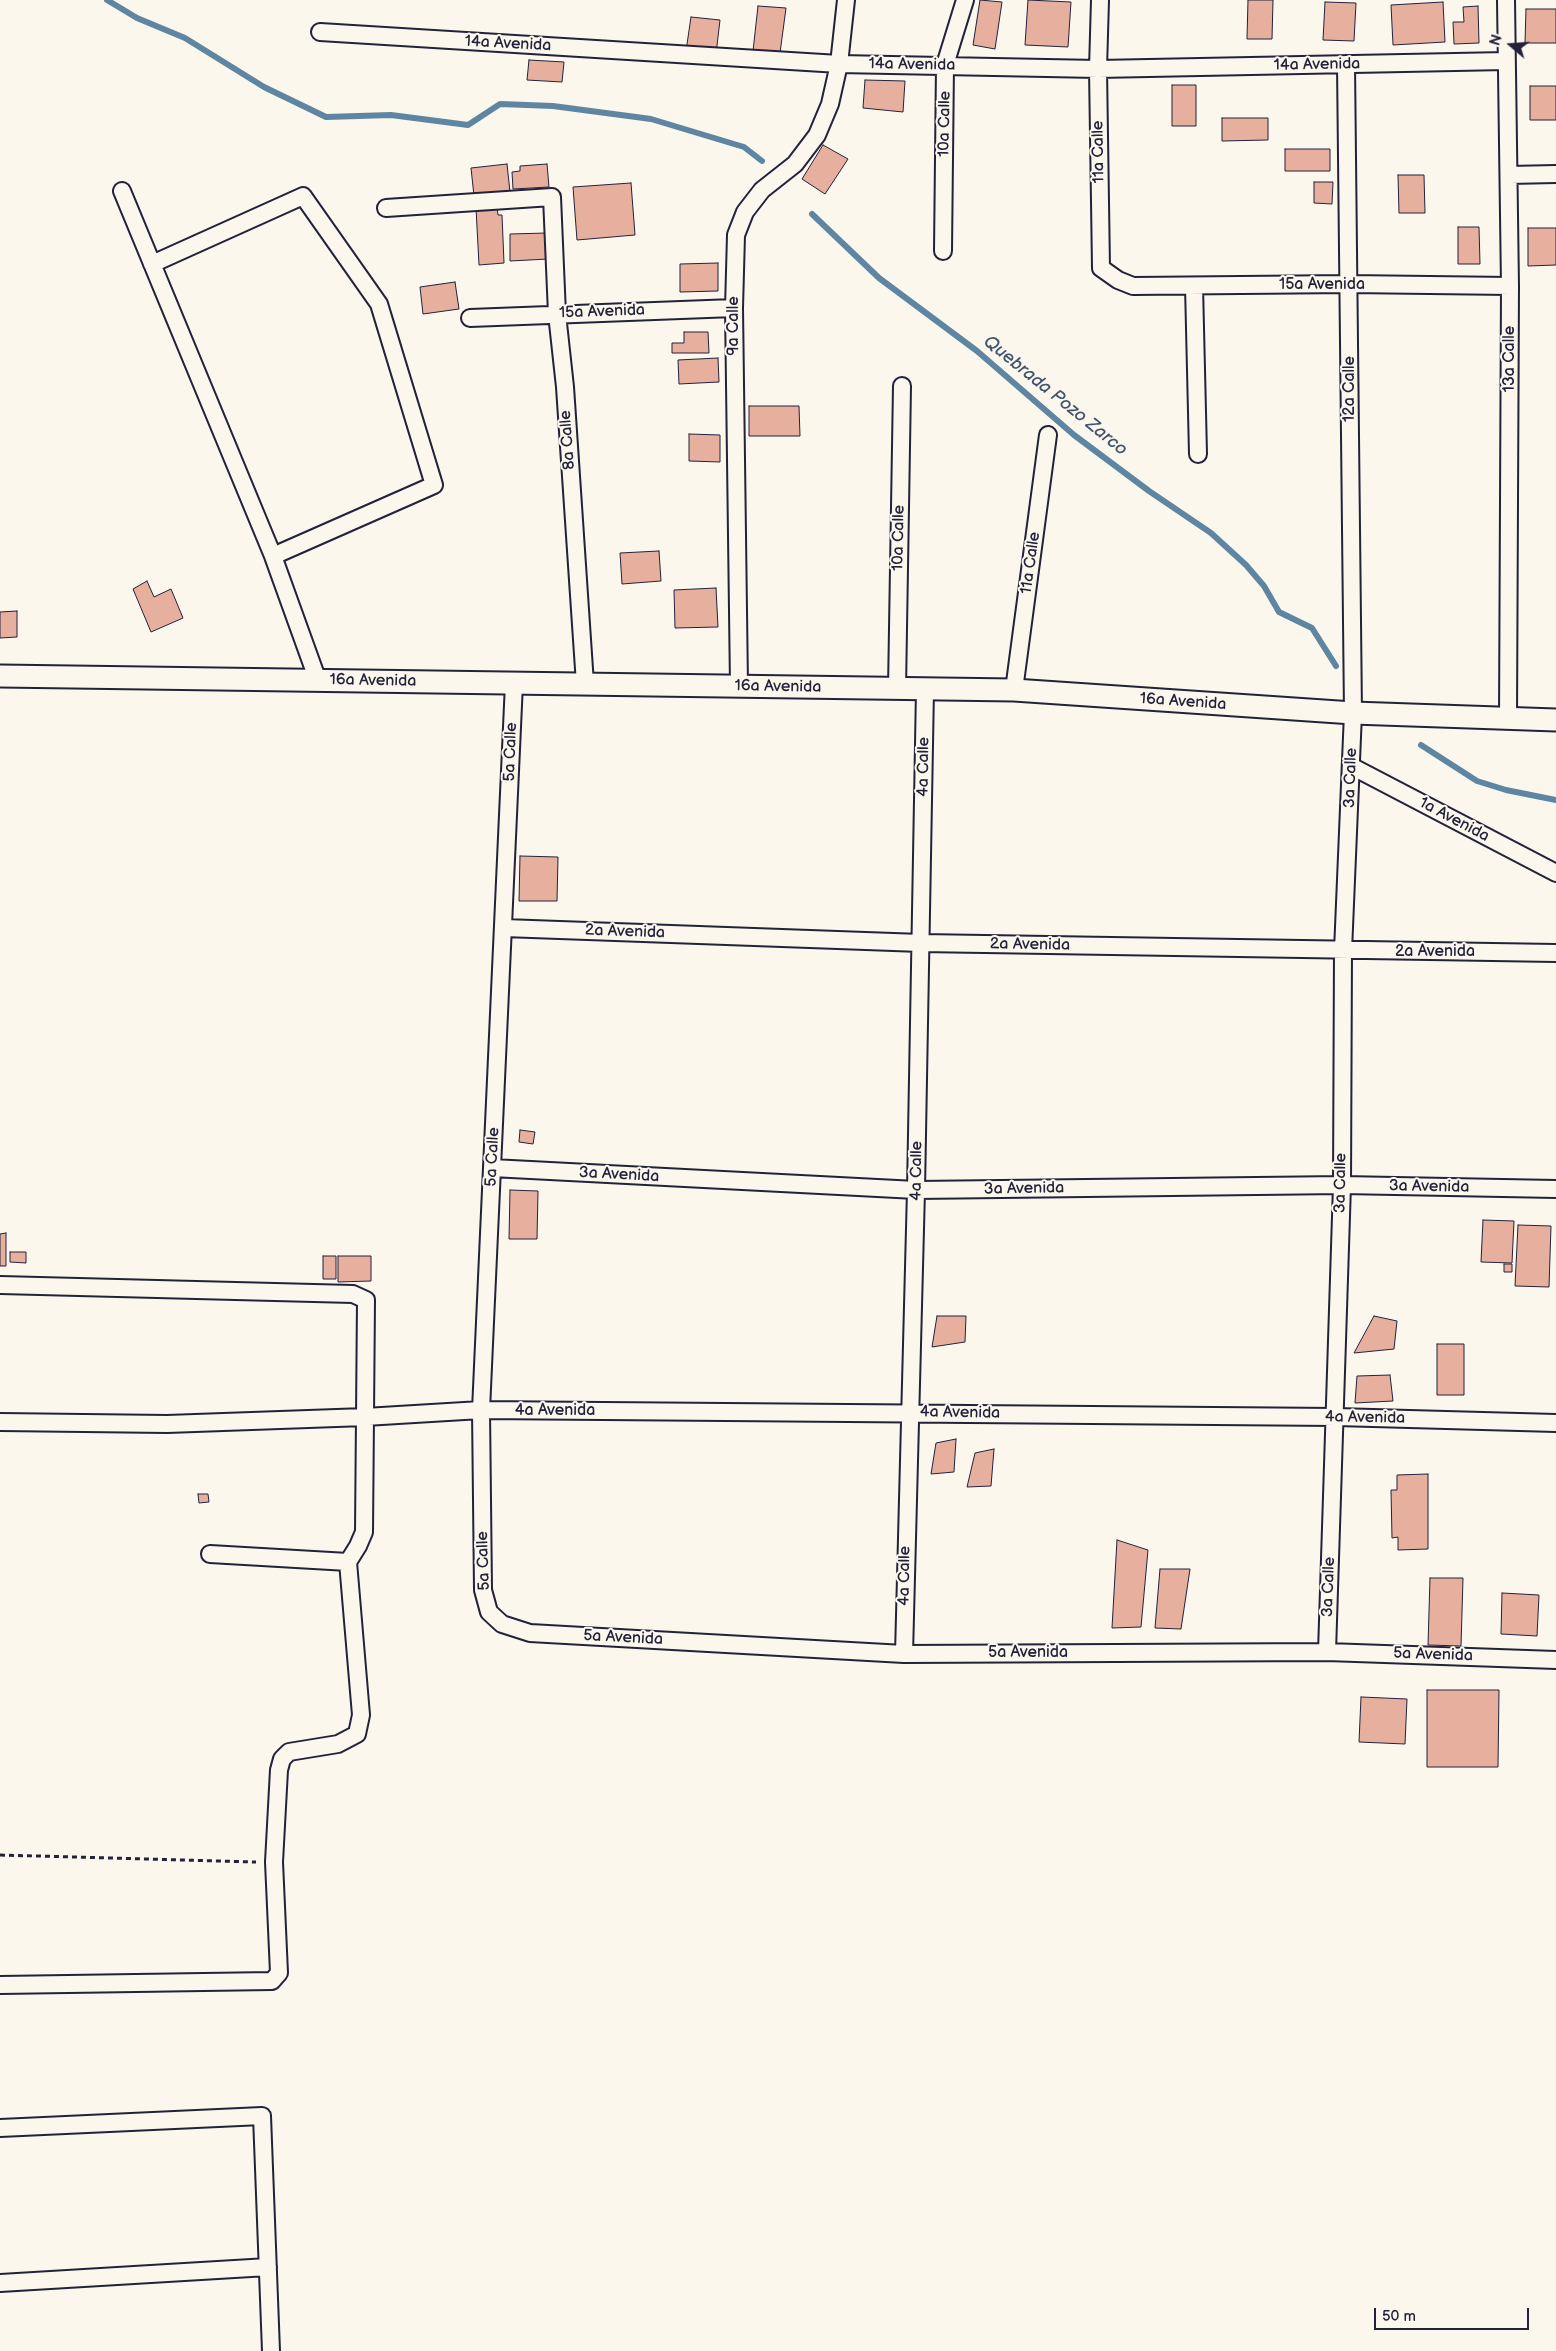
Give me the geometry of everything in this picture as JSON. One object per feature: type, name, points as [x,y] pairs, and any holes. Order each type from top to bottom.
[{"type":"street","name":"9a Calle","points":[[739,686],[734,308],[736,235],[745,212],[762,190],[795,164],[817,135],[830,104],[840,64],[846,0]]},
{"type":"street","name":"10a Calle","points":[[943,251],[945,65],[965,0]]},
{"type":"street","name":"11a Calle","points":[[1100,0],[1098,69],[1101,268],[1118,280],[1133,286]]},
{"type":"street","name":"13a Calle","points":[[1506,0],[1510,286],[1508,718]]},
{"type":"street","name":"14a Avenida","points":[[320,32],[840,64],[1098,69],[1506,61]]},
{"type":"street","name":"12a Calle","points":[[1346,64],[1353,713]]},
{"type":"street","points":[[1509,175],[1556,174]]},
{"type":"street","points":[[122,191],[273,556],[318,681]]},
{"type":"street","points":[[152,264],[303,196],[379,304],[434,485],[273,556]]},
{"type":"street","name":"8a Calle","points":[[386,208],[552,196],[557,314],[565,387],[585,684]]},
{"type":"street","name":"15a Avenida","points":[[1133,286],[1349,284],[1510,286]]},
{"type":"street","points":[[1194,286],[1198,454]]},
{"type":"street","name":"15a Avenida","points":[[470,318],[734,308]]},
{"type":"street","name":"10a Calle","points":[[896,689],[902,386]]},
{"type":"street","name":"11a Calle","points":[[1014,690],[1048,435]]},
{"type":"street","name":"16a Avenida","points":[[0,676],[1014,690],[1353,713],[1556,720]]},
{"type":"street","name":"5a Calle","points":[[502,1624],[489,1612],[483,1590],[482,1410],[514,683]]},
{"type":"street","name":"4a Calle","points":[[904,1654],[916,1190],[925,689]]},
{"type":"street","name":"3a Calle","points":[[1327,1652],[1342,1185],[1343,951],[1353,713]]},
{"type":"street","name":"1a Avenida","points":[[1351,766],[1556,873]]},
{"type":"street","name":"2a Avenida","points":[[504,928],[921,943],[1556,953]]},
{"type":"street","name":"3a Avenida","points":[[492,1168],[916,1190],[1342,1185],[1556,1189]]},
{"type":"street","points":[[0,1286],[354,1294],[366,1300],[364,1532],[348,1562],[361,1715],[357,1734],[338,1744],[289,1752],[282,1759],[279,1770],[274,1862],[279,1973],[272,1980],[0,1985]]},
{"type":"street","name":"4a Avenida","points":[[0,1422],[167,1424],[365,1417],[482,1410],[1336,1417],[1556,1423]]},
{"type":"street","points":[[210,1554],[348,1562]]},
{"type":"street","name":"5a Avenida","points":[[502,1624],[530,1633],[904,1654],[1327,1652],[1556,1660]]},
{"type":"street","points":[[0,2128],[262,2116],[271,2351]]},
{"type":"street","points":[[0,2283],[268,2267]]},
{"type":"path","points":[[0,1855],[274,1862]]},
{"type":"building","points":[[980,0],[1002,2],[995,49],[973,45]]},
{"type":"building","points":[[1028,0],[1071,2],[1068,47],[1025,45]]},
{"type":"building","points":[[1248,0],[1273,0],[1272,39],[1247,39]]},
{"type":"building","points":[[1325,2],[1356,3],[1354,41],[1323,40]]},
{"type":"building","points":[[1443,2],[1445,42],[1393,45],[1391,5]]},
{"type":"building","points":[[758,6],[786,8],[780,53],[753,51]]},
{"type":"building","points":[[1478,6],[1479,43],[1454,44],[1453,22],[1464,22],[1463,7]]},
{"type":"building","points":[[1526,9],[1556,9],[1556,43],[1525,43]]},
{"type":"building","points":[[691,17],[720,20],[716,54],[686,51]]},
{"type":"building","points":[[529,60],[564,62],[562,82],[527,80]]},
{"type":"building","points":[[865,80],[905,81],[903,112],[863,108]]},
{"type":"building","points":[[1172,85],[1196,85],[1196,126],[1172,126]]},
{"type":"building","points":[[1530,86],[1556,86],[1556,120],[1530,120]]},
{"type":"building","points":[[1222,118],[1268,118],[1268,140],[1222,141]]},
{"type":"building","points":[[823,145],[848,159],[825,194],[802,179]]},
{"type":"building","points":[[1285,149],[1330,149],[1330,171],[1285,171]]},
{"type":"building","points":[[507,164],[510,192],[474,196],[471,168]]},
{"type":"building","points":[[547,164],[549,187],[513,189],[512,172],[520,171],[520,166]]},
{"type":"building","points":[[1398,175],[1424,175],[1425,213],[1399,213]]},
{"type":"building","points":[[1314,182],[1333,182],[1332,204],[1314,203]]},
{"type":"building","points":[[631,183],[635,235],[577,240],[573,187]]},
{"type":"building","points":[[497,207],[498,215],[502,215],[504,263],[479,265],[476,208]]},
{"type":"building","points":[[1458,227],[1479,227],[1480,264],[1458,264]]},
{"type":"building","points":[[1528,228],[1556,228],[1556,265],[1528,266]]},
{"type":"building","points":[[547,233],[548,259],[510,261],[510,234]]},
{"type":"building","points":[[718,263],[718,291],[680,292],[680,264]]},
{"type":"building","points":[[455,282],[459,309],[423,314],[420,287]]},
{"type":"building","points":[[684,332],[708,332],[709,353],[672,353],[672,343],[684,343]]},
{"type":"building","points":[[718,358],[719,382],[679,384],[678,360]]},
{"type":"building","points":[[749,406],[799,406],[800,436],[749,436]]},
{"type":"building","points":[[689,434],[720,435],[720,462],[689,461]]},
{"type":"building","points":[[659,551],[661,581],[622,584],[620,553]]},
{"type":"building","points":[[147,581],[154,597],[171,589],[183,618],[151,632],[133,589]]},
{"type":"building","points":[[716,588],[718,627],[675,628],[674,590]]},
{"type":"building","points":[[17,611],[17,637],[0,638],[0,612]]},
{"type":"building","points":[[520,856],[558,857],[557,901],[519,901]]},
{"type":"building","points":[[520,1130],[535,1132],[533,1144],[519,1142]]},
{"type":"building","points":[[510,1190],[538,1191],[537,1239],[509,1239]]},
{"type":"building","points":[[1483,1220],[1514,1221],[1512,1263],[1481,1262]]},
{"type":"building","points":[[1518,1225],[1551,1226],[1549,1287],[1515,1286]]},
{"type":"building","points":[[6,1233],[6,1266],[0,1266],[0,1234]]},
{"type":"building","points":[[10,1252],[26,1252],[26,1263],[10,1262]]},
{"type":"building","points":[[323,1256],[336,1256],[336,1279],[323,1279]]},
{"type":"building","points":[[338,1256],[371,1256],[371,1281],[338,1282]]},
{"type":"building","points":[[1504,1264],[1512,1264],[1512,1272],[1504,1272]]},
{"type":"building","points":[[937,1316],[966,1316],[965,1342],[932,1347]]},
{"type":"building","points":[[1374,1316],[1397,1321],[1394,1349],[1354,1353]]},
{"type":"building","points":[[1437,1344],[1464,1344],[1464,1395],[1437,1395]]},
{"type":"building","points":[[1390,1375],[1393,1401],[1355,1403],[1357,1376]]},
{"type":"building","points":[[956,1439],[954,1472],[931,1474],[936,1443]]},
{"type":"building","points":[[994,1449],[991,1486],[967,1487],[975,1453]]},
{"type":"building","points":[[1428,1474],[1428,1549],[1398,1550],[1398,1537],[1392,1538],[1391,1490],[1397,1490],[1397,1475]]},
{"type":"building","points":[[198,1494],[208,1494],[209,1502],[199,1503]]},
{"type":"building","points":[[1117,1540],[1148,1550],[1141,1627],[1112,1628]]},
{"type":"building","points":[[1160,1569],[1190,1569],[1181,1629],[1155,1628]]},
{"type":"building","points":[[1430,1578],[1463,1578],[1461,1646],[1428,1645]]},
{"type":"building","points":[[1502,1593],[1539,1595],[1537,1636],[1501,1634]]},
{"type":"building","points":[[1427,1690],[1499,1690],[1498,1767],[1427,1767]]},
{"type":"building","points":[[1361,1697],[1407,1699],[1405,1744],[1359,1742]]},
{"type":"waterway","name":"Quebrada Pozo Zarco","points":[[107,0],[137,18],[185,38],[264,87],[326,117],[391,115],[468,125],[500,104],[553,106],[651,119],[744,147],[762,161]]},
{"type":"waterway","name":"Quebrada Pozo Zarco","points":[[812,214],[879,278],[977,351],[1074,435],[1149,491],[1211,533],[1246,565],[1264,586],[1279,612],[1312,628],[1336,666]]},
{"type":"waterway","name":"Quebrada Pozo Zarco","points":[[1421,745],[1477,781],[1506,790],[1556,800]]}]
